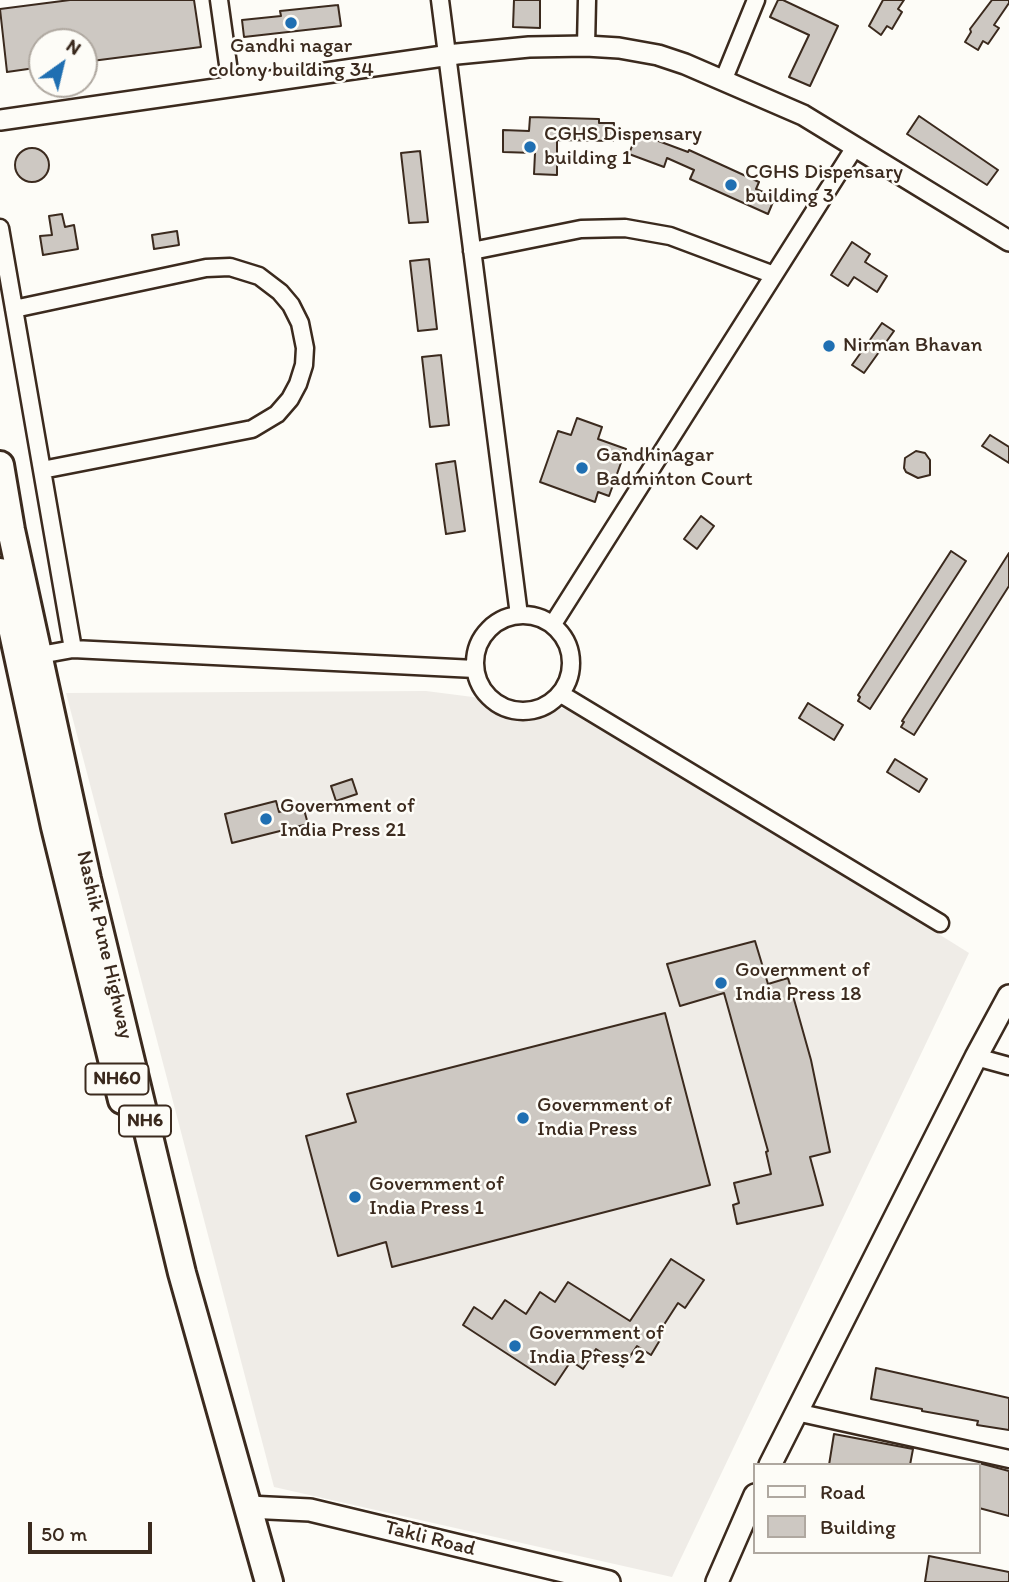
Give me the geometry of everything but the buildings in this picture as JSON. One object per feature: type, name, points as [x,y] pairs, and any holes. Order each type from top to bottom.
[{"type":"highway","name":"Nashik Pune Highway","points":[[0,465],[11,530],[87,879],[182,1273],[269,1582]]},
{"type":"highway","name":"Nashik Pune Highway","points":[[0,572],[55,827],[97,1002],[176,1314],[251,1582]]},
{"type":"main road","points":[[771,1463],[1009,996]]},
{"type":"main road","points":[[717,1582],[754,1497]]},
{"type":"main road","name":"Takli Road","points":[[248,1507],[310,1510],[609,1582]]},
{"type":"street","points":[[219,0],[232,86]]},
{"type":"street","points":[[440,0],[519,615]]},
{"type":"street","points":[[586,46],[587,0]]},
{"type":"street","points":[[723,81],[756,0]]},
{"type":"street","points":[[0,120],[448,55],[529,47],[619,48],[658,55],[803,115],[1009,241]]},
{"type":"street","points":[[553,624],[855,147]]},
{"type":"street","points":[[0,228],[73,649]]},
{"type":"street","points":[[472,251],[581,229],[625,228],[670,236],[774,275]]},
{"type":"street","points":[[14,309],[206,268],[230,267],[259,276],[280,292],[300,323],[305,348],[304,365],[290,399],[277,414],[252,429],[42,470]]},
{"type":"street","points":[[529,614],[553,624],[565,637],[571,652],[572,672],[565,690],[551,704],[537,710],[512,711],[490,699],[481,687],[475,669],[476,651],[491,626],[510,616],[519,615],[529,614]]},
{"type":"street","points":[[40,655],[73,649],[475,669]]},
{"type":"street","points":[[561,694],[940,923]]},
{"type":"street","points":[[976,1057],[1009,1066]]},
{"type":"street","points":[[796,1412],[1009,1460]]},
{"type":"shaded area","name":"Government of India Press","points":[[426,691],[582,711],[969,953],[672,1577],[274,1487],[66,693]]},
{"type":"place","name":"Gandhi nagar colony building 34","points":[[291,23]]},
{"type":"place","name":"CGHS Dispensary building 1","points":[[530,147]]},
{"type":"place","name":"CGHS Dispensary building 3","points":[[731,185]]},
{"type":"place","name":"Nirman Bhavan","points":[[829,346]]},
{"type":"place","name":"Gandhinagar Badminton Court","points":[[582,468]]},
{"type":"place","name":"Government of India Press 21","points":[[266,819]]},
{"type":"place","name":"Government of India Press 18","points":[[721,983]]},
{"type":"place","name":"Government of India Press","points":[[523,1118]]},
{"type":"place","name":"Government of India Press 1","points":[[355,1197]]},
{"type":"place","name":"Government of India Press 2","points":[[515,1346]]}]
